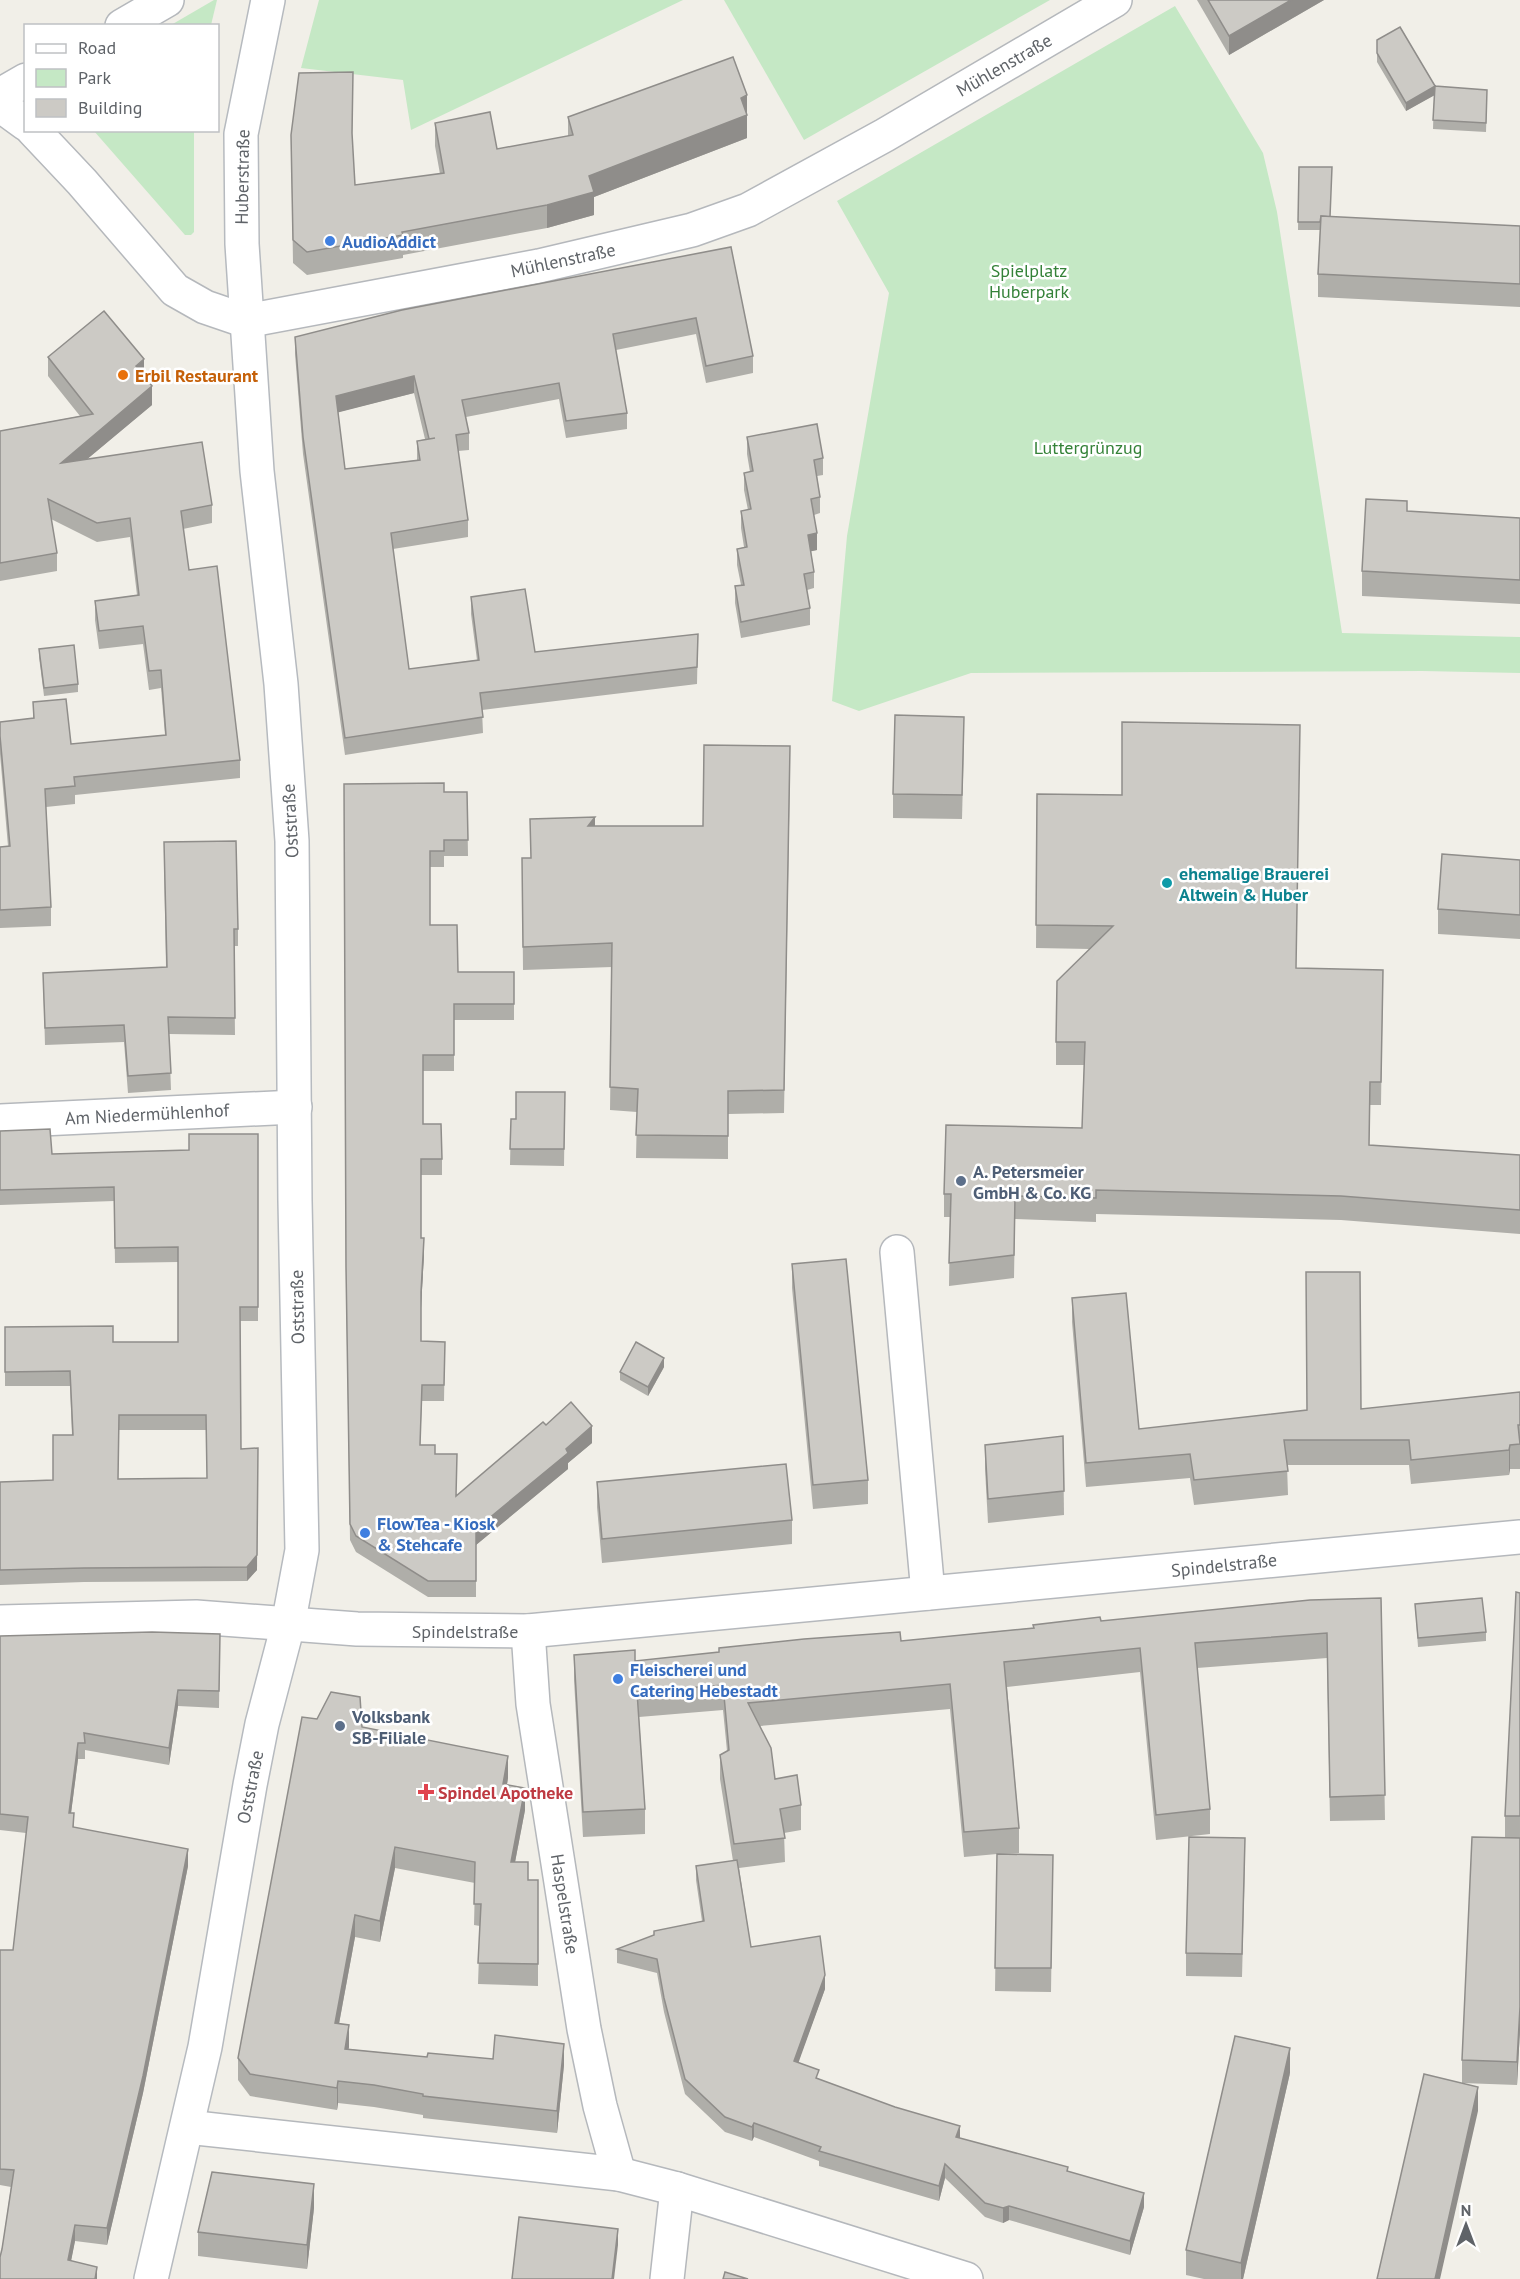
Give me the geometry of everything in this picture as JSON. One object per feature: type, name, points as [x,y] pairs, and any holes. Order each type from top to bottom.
[{"type":"street","points":[[125,24],[167,0]]},
{"type":"street","name":"Huberstraße","points":[[246,321],[242,244],[241,134],[268,0]]},
{"type":"street","name":"Mühlenstraße","points":[[35,132],[82,182],[175,290],[205,307],[246,321],[539,266],[692,230],[748,210],[885,135],[1115,0]]},
{"type":"street","points":[[0,95],[24,81]]},
{"type":"street","points":[[0,105],[24,123]]},
{"type":"street","name":"Oststraße","points":[[151,2279],[187,2127],[213,2000],[262,1724],[288,1625],[302,1550],[292,841],[281,684],[257,471],[246,321]]},
{"type":"street","name":"Am Niedermühlenhof","points":[[0,1121],[295,1107]]},
{"type":"street","points":[[897,1252],[928,1593]]},
{"type":"street","name":"Spindelstraße","points":[[0,1622],[196,1617],[387,1631],[528,1631],[1520,1536]]},
{"type":"street","name":"Haspelstraße","points":[[528,1631],[533,1704],[584,2029],[600,2106],[619,2174]]},
{"type":"street","points":[[187,2127],[619,2174],[677,2189],[966,2279]]},
{"type":"street","points":[[667,2279],[677,2189]]},
{"type":"green space","points":[[214,0],[217,0],[211,24],[173,24]]},
{"type":"green space","points":[[319,0],[683,0],[411,130],[403,80],[301,68]]},
{"type":"green space","points":[[724,0],[1050,0],[804,140]]},
{"type":"green space","name":"Luttergrünzug","points":[[1175,6],[1263,153],[1277,212],[1342,633],[1520,637],[1520,673],[1422,671],[971,673],[859,711],[832,701],[847,536],[889,293],[837,201]]},
{"type":"green space","points":[[95,132],[194,132],[194,232],[191,235],[185,235]]},
{"type":"building","points":[[1208,0],[1291,0],[1229,36]]},
{"type":"building","points":[[1400,27],[1435,86],[1406,103],[1377,53],[1377,40]]},
{"type":"building","points":[[733,57],[747,95],[741,98],[747,115],[589,176],[594,192],[547,205],[307,252],[293,240],[291,135],[299,73],[353,72],[352,133],[355,185],[444,173],[435,123],[490,112],[497,149],[573,135],[568,117]]},
{"type":"building","points":[[1435,86],[1487,90],[1486,123],[1433,120]]},
{"type":"building","points":[[1299,167],[1332,167],[1330,217],[1321,216],[1320,222],[1298,222]]},
{"type":"building","points":[[1321,216],[1520,226],[1520,284],[1318,274]]},
{"type":"building","points":[[731,247],[753,356],[706,366],[696,318],[613,334],[627,413],[566,421],[559,383],[462,400],[469,433],[456,435],[468,520],[391,533],[409,669],[479,660],[471,597],[525,589],[535,652],[698,634],[697,667],[480,693],[483,717],[345,738],[303,437],[295,337],[402,310]],"holes":[[[414,376],[429,439],[417,441],[420,460],[345,469],[336,396]]]},
{"type":"building","points":[[104,311],[144,359],[136,366],[152,386],[61,463],[202,442],[212,505],[181,511],[189,570],[217,566],[240,760],[74,777],[75,786],[45,789],[51,907],[0,910],[0,847],[10,846],[0,722],[34,718],[33,702],[66,699],[71,744],[166,735],[161,670],[149,671],[143,626],[99,631],[95,601],[139,595],[130,518],[97,523],[48,499],[57,553],[0,563],[0,431],[93,414],[48,357]]},
{"type":"building","points":[[817,424],[823,458],[814,460],[820,497],[811,499],[817,533],[808,535],[814,572],[804,574],[810,608],[741,622],[735,586],[744,585],[737,549],[747,547],[741,511],[751,509],[744,473],[753,471],[747,437]]},
{"type":"building","points":[[1366,499],[1407,501],[1407,511],[1520,518],[1520,580],[1362,571]]},
{"type":"building","points":[[74,645],[78,684],[44,688],[39,649]]},
{"type":"building","points":[[895,715],[964,717],[962,795],[893,794]]},
{"type":"building","points":[[1122,722],[1300,725],[1296,968],[1383,970],[1381,1082],[1370,1082],[1369,1145],[1520,1155],[1520,1210],[1341,1196],[1096,1190],[1096,1198],[1015,1196],[1014,1255],[949,1263],[951,1194],[944,1194],[946,1125],[1082,1128],[1085,1042],[1056,1042],[1057,981],[1113,926],[1036,925],[1037,794],[1122,795]]},
{"type":"building","points":[[704,745],[790,746],[784,1090],[728,1091],[728,1136],[636,1135],[638,1089],[610,1087],[612,943],[523,947],[522,858],[531,858],[530,819],[595,817],[588,826],[703,826]]},
{"type":"building","points":[[444,783],[444,792],[467,792],[468,840],[444,840],[444,851],[430,851],[430,925],[457,925],[458,972],[514,972],[514,1004],[454,1004],[454,1055],[423,1055],[423,1124],[441,1124],[442,1159],[421,1159],[421,1238],[424,1238],[421,1341],[445,1342],[444,1385],[422,1385],[420,1445],[435,1445],[435,1454],[457,1454],[456,1496],[543,1422],[546,1425],[571,1402],[592,1426],[566,1449],[568,1453],[476,1529],[476,1581],[428,1581],[356,1536],[350,1524],[346,1267],[344,784]]},
{"type":"building","points":[[236,841],[238,929],[234,929],[235,1018],[168,1017],[171,1073],[128,1076],[124,1025],[45,1028],[43,973],[167,967],[164,842]]},
{"type":"building","points":[[1442,854],[1520,860],[1520,915],[1438,909]]},
{"type":"building","points":[[516,1092],[565,1092],[564,1149],[510,1149],[511,1119],[516,1119]]},
{"type":"building","points":[[50,1129],[52,1154],[189,1150],[189,1134],[258,1134],[258,1307],[240,1307],[241,1449],[258,1448],[257,1555],[247,1567],[0,1570],[0,1482],[53,1480],[53,1435],[73,1435],[70,1371],[5,1372],[5,1327],[113,1326],[113,1342],[178,1342],[178,1247],[115,1248],[114,1187],[0,1190],[0,1131]],"holes":[[[119,1415],[206,1415],[207,1478],[118,1479]]]},
{"type":"building","points":[[846,1259],[868,1480],[813,1485],[792,1264]]},
{"type":"building","points":[[1306,1272],[1360,1272],[1361,1409],[1520,1392],[1520,1425],[1518,1425],[1520,1444],[1510,1445],[1509,1450],[1411,1460],[1409,1440],[1284,1440],[1288,1471],[1194,1480],[1190,1454],[1086,1463],[1072,1298],[1126,1293],[1139,1429],[1307,1410]]},
{"type":"building","points":[[636,1342],[664,1358],[648,1387],[620,1372]]},
{"type":"building","points":[[1063,1436],[1064,1491],[988,1499],[985,1445]]},
{"type":"building","points":[[786,1464],[792,1520],[602,1539],[597,1482]]},
{"type":"building","points":[[1516,1592],[1520,1593],[1520,1816],[1505,1816]]},
{"type":"building","points":[[1381,1598],[1385,1795],[1330,1797],[1327,1633],[1195,1643],[1210,1809],[1156,1815],[1140,1648],[1004,1662],[1019,1828],[964,1832],[950,1684],[748,1703],[771,1748],[775,1779],[797,1775],[801,1805],[780,1809],[785,1838],[734,1844],[720,1755],[729,1750],[723,1685],[637,1692],[645,1809],[583,1812],[574,1655],[635,1650],[635,1661],[719,1652],[719,1648],[804,1639],[900,1632],[901,1641],[1034,1628],[1033,1625],[1100,1617],[1101,1621],[1310,1600]]},
{"type":"building","points":[[1482,1598],[1486,1632],[1418,1638],[1415,1604]]},
{"type":"building","points":[[152,1632],[220,1634],[219,1691],[178,1690],[169,1748],[84,1733],[85,1743],[78,1743],[69,1813],[74,1813],[73,1827],[188,1849],[143,2076],[107,2228],[75,2225],[68,2260],[97,2267],[95,2279],[0,2279],[0,2257],[14,2170],[0,2169],[0,1950],[13,1950],[28,1817],[0,1814],[0,1636]]},
{"type":"building","points":[[331,1692],[360,1697],[362,1727],[508,1756],[503,1784],[525,1788],[511,1862],[528,1862],[528,1880],[538,1880],[538,1964],[478,1963],[481,1904],[474,1904],[475,1862],[395,1847],[380,1921],[355,1915],[335,2023],[349,2025],[345,2049],[427,2057],[428,2053],[493,2059],[495,2035],[564,2044],[557,2111],[423,2096],[423,2094],[374,2085],[338,2081],[337,2088],[250,2074],[238,2058],[302,1717],[317,1719]]},
{"type":"building","points":[[1189,1837],[1245,1838],[1242,1954],[1186,1953]]},
{"type":"building","points":[[1472,1837],[1520,1838],[1520,2007],[1517,2062],[1462,2060]]},
{"type":"building","points":[[997,1854],[1053,1855],[1051,1968],[995,1968]]},
{"type":"building","points":[[737,1860],[751,1947],[820,1936],[825,1975],[794,2061],[819,2070],[816,2078],[895,2107],[960,2126],[956,2137],[1068,2167],[1067,2171],[1144,2193],[1130,2241],[1009,2206],[1003,2208],[985,2203],[945,2164],[939,2186],[819,2151],[821,2147],[754,2123],[752,2127],[725,2117],[685,2079],[664,1998],[657,1959],[617,1949],[654,1935],[654,1931],[704,1921],[696,1866]]},
{"type":"building","points":[[1235,2036],[1290,2048],[1241,2263],[1186,2250]]},
{"type":"building","points":[[1424,2074],[1478,2087],[1435,2279],[1377,2279]]},
{"type":"building","points":[[212,2172],[314,2184],[307,2245],[198,2232]]},
{"type":"building","points":[[519,2217],[618,2229],[612,2279],[512,2279]]},
{"type":"building","points":[[725,2272],[748,2279],[723,2279]]},
{"type":"place","name":"AudioAddict","points":[[330,241]]},
{"type":"place","name":"Erbil Restaurant","points":[[123,375]]},
{"type":"place","name":"ehemalige Brauerei Altwein & Huber","points":[[1167,883]]},
{"type":"place","name":"A. Petersmeier GmbH & Co. KG","points":[[961,1181]]},
{"type":"place","name":"FlowTea - Kiosk & Stehcafe","points":[[365,1533]]},
{"type":"place","name":"Fleischerei und Catering Hebestadt","points":[[618,1679]]},
{"type":"place","name":"Volksbank SB-Filiale","points":[[340,1726]]},
{"type":"place","name":"Spindel Apotheke","points":[[426,1792]]},
{"type":"park label","name":"Spielplatz Huberpark","points":[[1029,280]]}]
